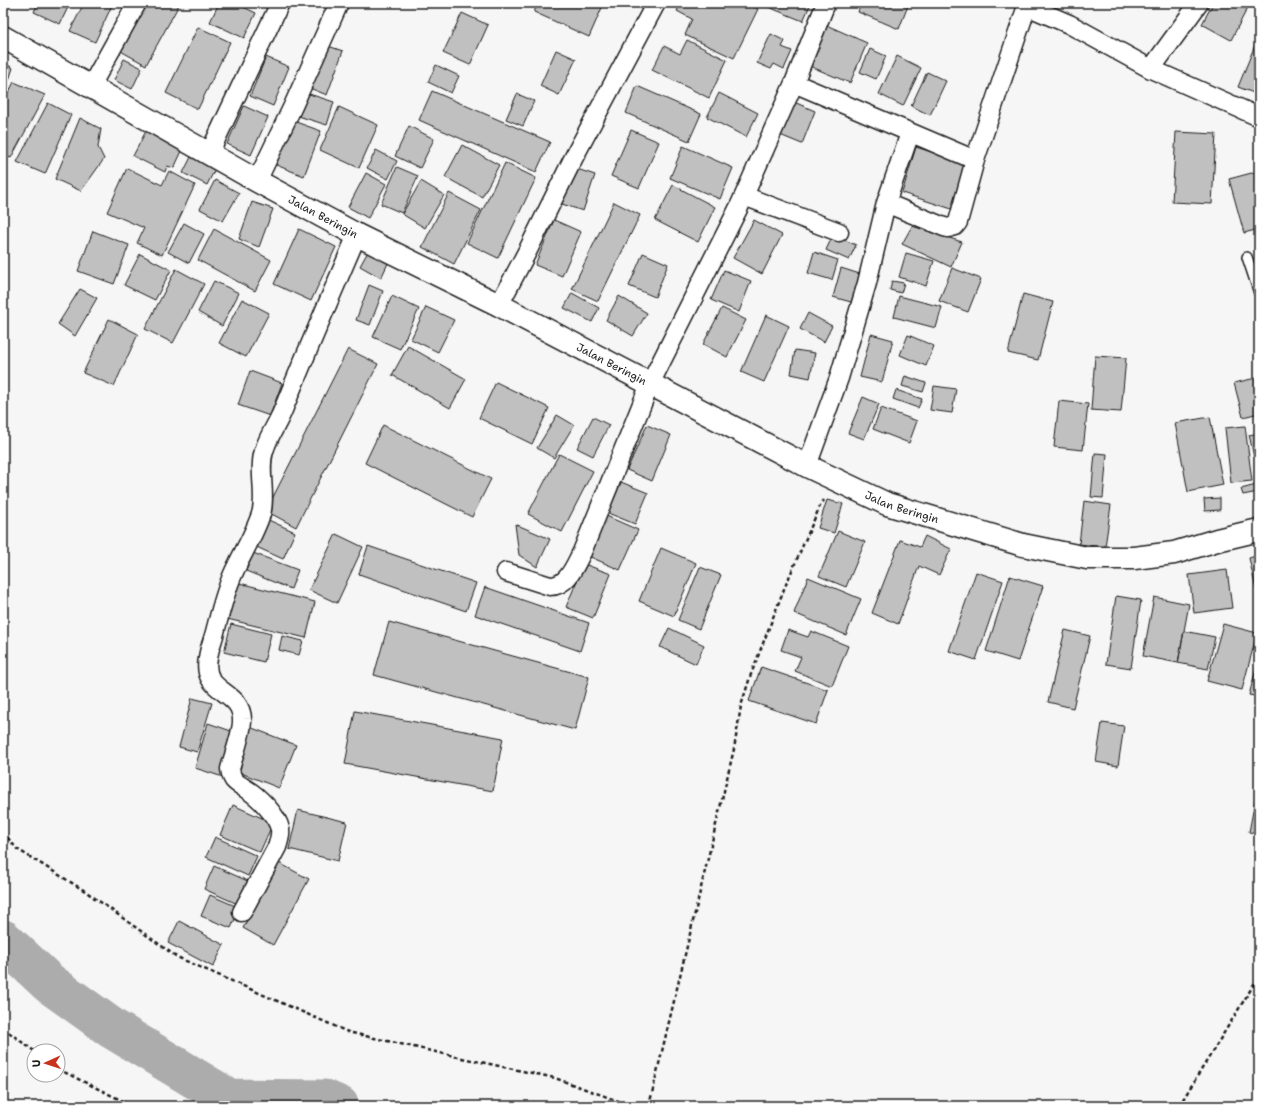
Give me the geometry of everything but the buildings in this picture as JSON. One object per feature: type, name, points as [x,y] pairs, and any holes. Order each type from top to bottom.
[{"type":"street","points":[[91,86],[137,3]]},
{"type":"street","points":[[209,154],[280,3]]},
{"type":"street","points":[[257,181],[293,106],[339,3]]},
{"type":"street","points":[[499,305],[574,157],[656,3]]},
{"type":"street","points":[[506,572],[550,586],[560,584],[568,577],[582,552],[650,384],[744,196],[794,83],[826,3]]},
{"type":"street","points":[[1151,69],[1199,3]]},
{"type":"street","points":[[886,203],[944,227],[948,228],[955,226],[958,222],[975,160],[1027,4],[1069,24],[1151,69],[1259,117]]},
{"type":"street","name":"Jalan Beringin","points":[[3,37],[257,181],[357,235],[499,305],[807,466],[887,504],[1023,545],[1087,558],[1134,558],[1174,553],[1217,540],[1259,530]]},
{"type":"street","points":[[794,83],[975,160]]},
{"type":"street","points":[[807,466],[839,378],[867,284],[886,203],[910,133]]},
{"type":"street","points":[[744,196],[839,232]]},
{"type":"street","points":[[242,912],[277,847],[280,836],[280,828],[277,820],[263,803],[246,789],[238,785],[231,777],[230,769],[242,720],[240,707],[231,696],[219,690],[212,682],[208,673],[207,659],[233,575],[262,512],[264,448],[279,419],[308,347],[357,235]]},
{"type":"lane","points":[[1247,257],[1259,293]]},
{"type":"path","points":[[649,1106],[734,749],[741,706],[750,678],[784,589],[820,506],[835,480]]},
{"type":"path","points":[[3,832],[17,849],[85,891],[177,957],[348,1032],[555,1078],[632,1106]]},
{"type":"path","points":[[1179,1106],[1259,976]]},
{"type":"path","points":[[3,1028],[26,1045]]},
{"type":"path","points":[[66,1073],[133,1106]]},
{"type":"waterway","points":[[3,940],[49,983],[113,1029],[229,1099],[325,1100],[339,1106]]}]
